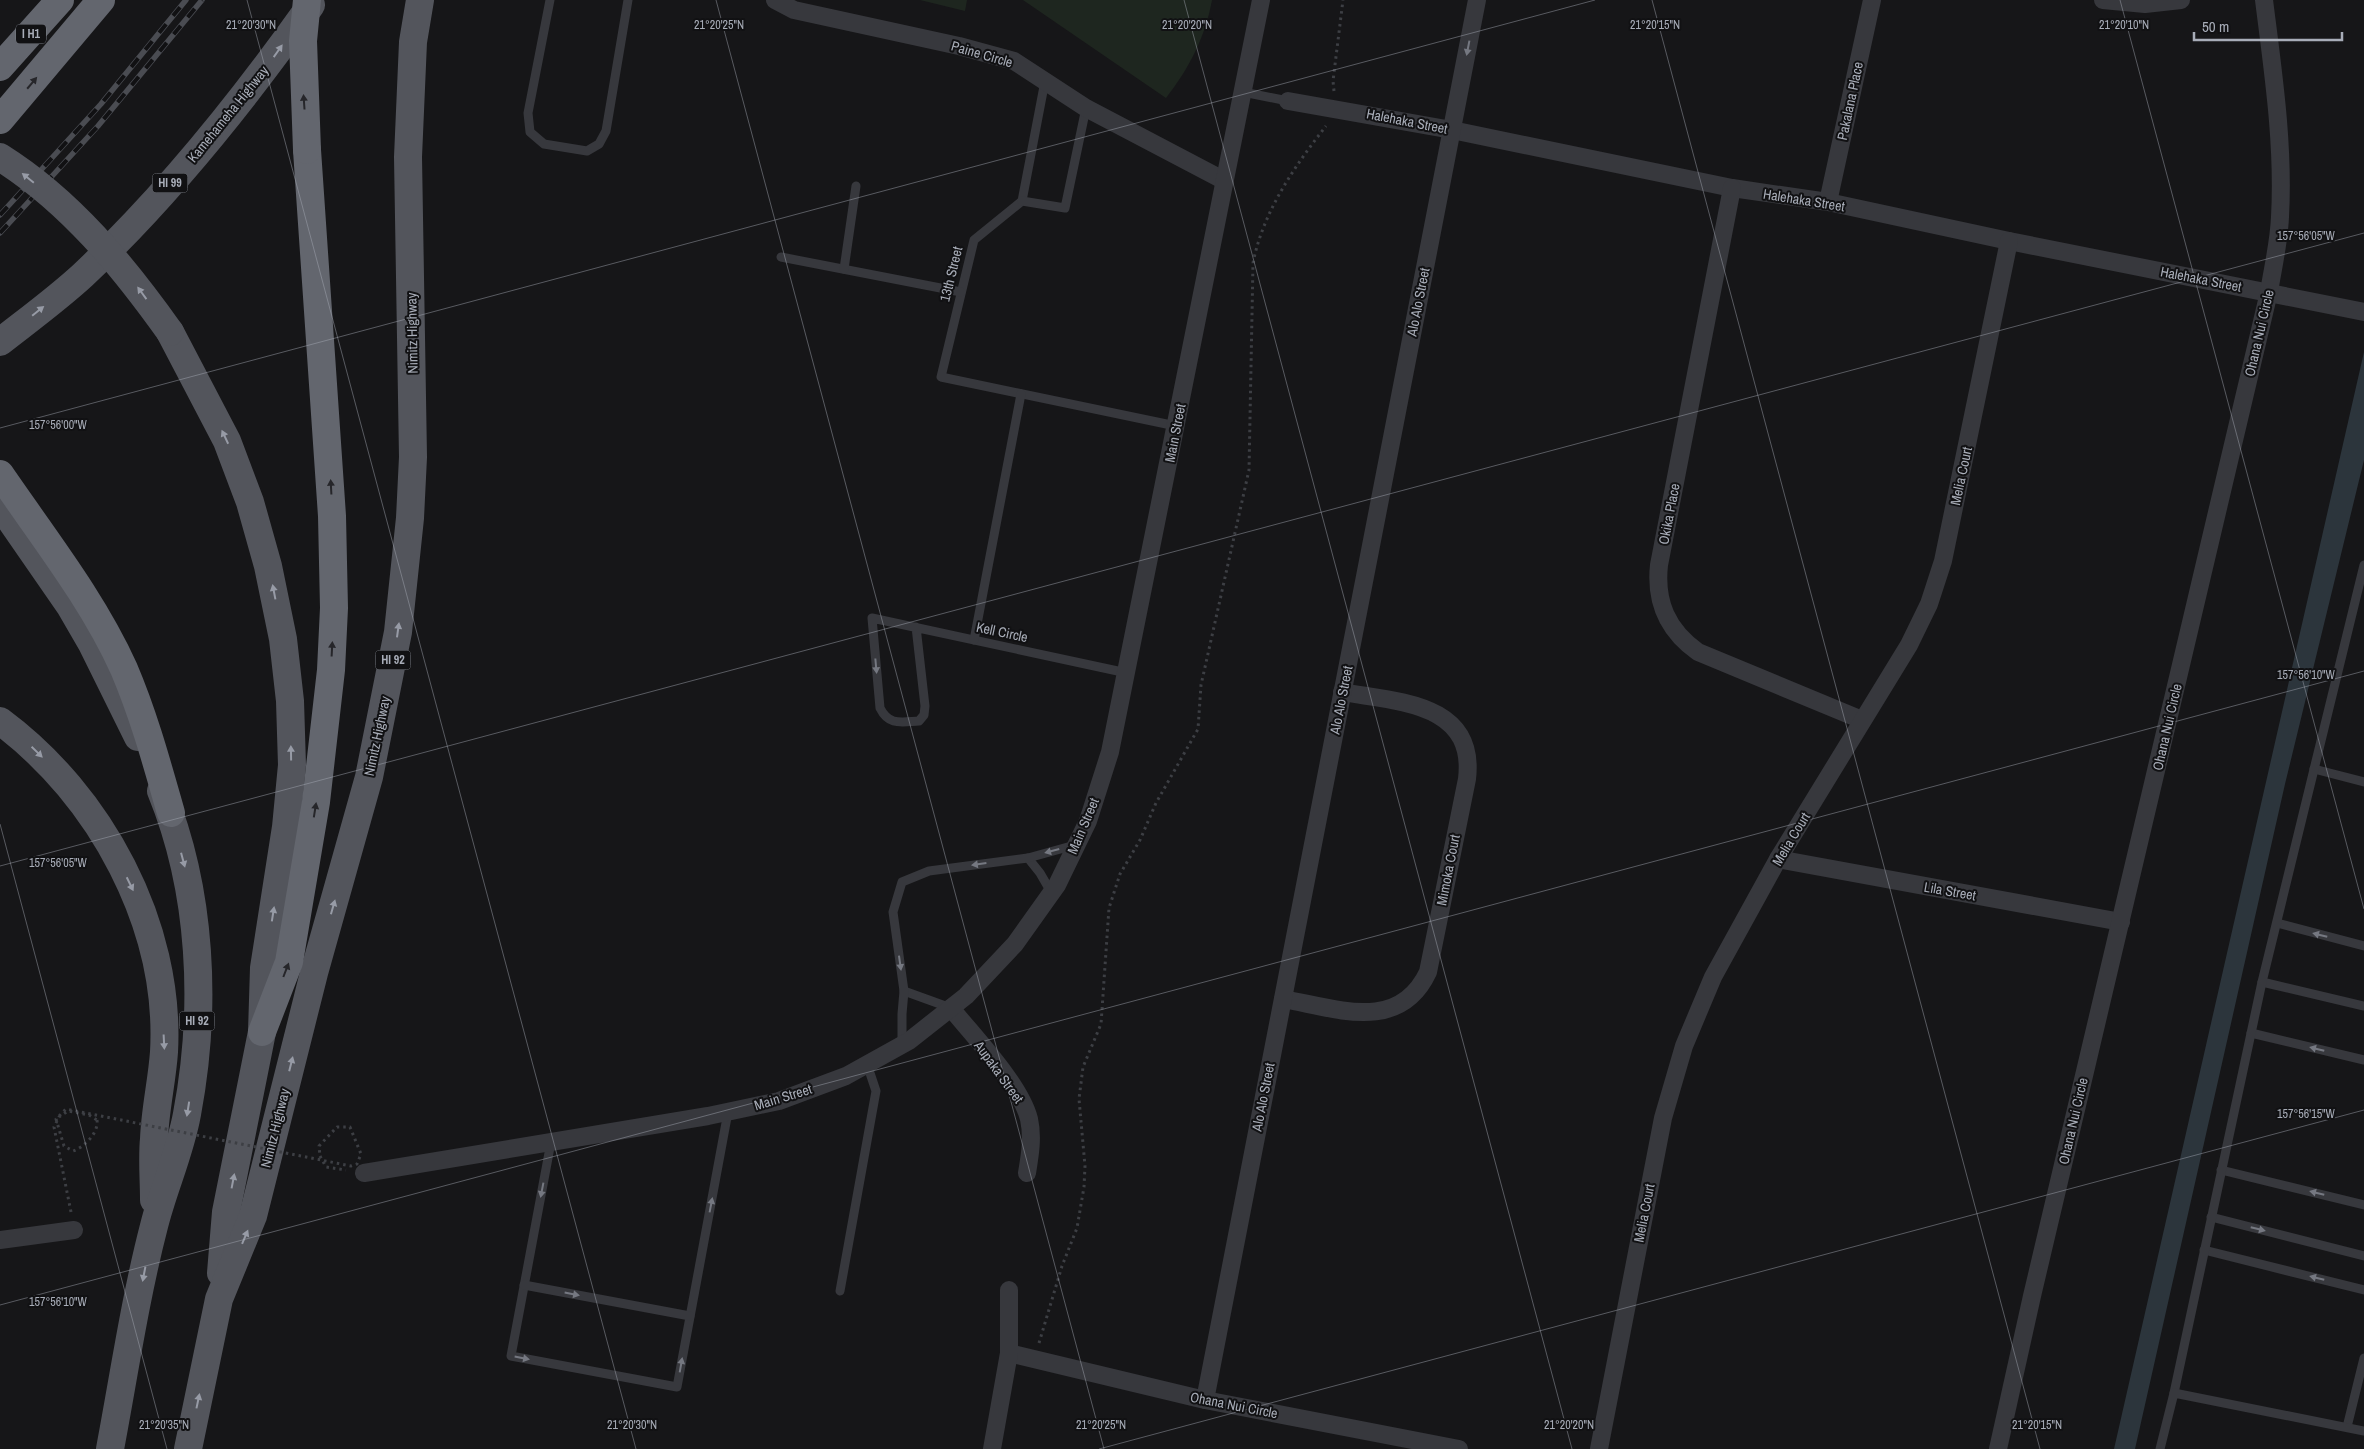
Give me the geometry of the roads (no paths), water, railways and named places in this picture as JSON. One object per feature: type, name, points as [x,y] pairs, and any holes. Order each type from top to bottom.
[{"type":"highway","name":"I H1","points":[[0,67],[60,0]]},
{"type":"highway","points":[[0,120],[101,0]]},
{"type":"highway","points":[[262,1032],[289,962],[316,802],[331,670],[334,608],[332,516],[303,61],[307,0]]},
{"type":"highway","points":[[0,474],[101,626],[123,668],[148,731],[170,813]]},
{"type":"main road","name":"Kamehameha Highway","points":[[0,342],[82,276],[132,227],[260,77],[315,0]]},
{"type":"main road","name":"Nimitz Highway","points":[[188,1449],[219,1299],[253,1216],[314,973],[368,777],[398,632],[410,518],[413,457],[408,157],[413,42],[420,0]]},
{"type":"main road","points":[[0,157],[63,206],[100,243],[135,283],[170,332],[227,441],[250,502],[268,566],[283,639],[290,701],[292,765],[286,827],[264,968],[262,1032]]},
{"type":"main road","name":"HI 92","points":[[0,505],[70,606],[123,705],[170,813],[186,872],[195,930],[198,998],[194,1060],[187,1115],[154,1226],[110,1449]]},
{"type":"main road","points":[[0,721],[20,736],[56,770],[85,804],[112,845],[127,876],[153,946],[161,991],[164,1051],[154,1139],[154,1226]]},
{"type":"main road","name":"HI 92","points":[[219,1299],[226,1212],[262,1032]]},
{"type":"street","name":"Paine Circle","points":[[775,0],[794,10],[960,46],[1014,61],[1086,108],[1225,181]]},
{"type":"street","name":"Main Street","points":[[364,1173],[728,1112],[779,1101],[846,1076],[902,1044],[966,996],[1015,944],[1051,892],[1076,845],[1088,820],[1110,752],[1261,0]]},
{"type":"street","name":"Alo Alo Street","points":[[1205,1400],[1477,0]]},
{"type":"street","name":"Pakalana Place","points":[[1828,202],[1872,0]]},
{"type":"street","points":[[2103,0],[2145,4],[2181,0]]},
{"type":"street","name":"Ohana Nui Circle","points":[[1998,1449],[2270,292],[2280,218],[2282,167],[2278,110],[2264,0]]},
{"type":"street","name":"Halehaka Street","points":[[1288,101],[1332,107],[1452,130],[1732,188],[1828,202],[2009,241],[2362,311]]},
{"type":"street","name":"Okika Place","points":[[1732,188],[1659,565],[1658,590],[1660,603],[1671,626],[1698,652],[1862,720]]},
{"type":"street","name":"Melia Court","points":[[1599,1449],[1663,1118],[1684,1046],[1712,977],[1778,859],[1909,645],[1929,604],[1943,561],[2009,241]]},
{"type":"street","name":"Mimoka Court","points":[[1282,999],[1371,1013],[1398,1006],[1419,988],[1428,972],[1467,780],[1466,751],[1458,734],[1446,719],[1420,706],[1342,692]]},
{"type":"street","name":"Lila Street","points":[[1778,859],[2121,922]]},
{"type":"street","name":"Aupaka Street","points":[[951,1008],[1015,1089],[1024,1104],[1029,1120],[1031,1137],[1026,1173]]},
{"type":"street","points":[[0,1240],[74,1230]]},
{"type":"street","points":[[992,1449],[1009,1353],[1009,1290]]},
{"type":"street","name":"Ohana Nui Circle","points":[[1009,1353],[1205,1400],[1459,1449]]},
{"type":"lane","points":[[550,0],[528,113],[530,132],[544,144],[587,151],[599,144],[606,131],[628,0]]},
{"type":"lane","points":[[1045,81],[1022,201],[1064,208],[1086,108]]},
{"type":"lane","name":"Halehaka Street","points":[[1243,92],[1288,101]]},
{"type":"lane","points":[[844,269],[856,186]]},
{"type":"lane","name":"13th Street","points":[[1021,394],[940,377],[974,240],[1022,201]]},
{"type":"lane","points":[[781,257],[961,292]]},
{"type":"lane","points":[[974,640],[1021,394],[1176,426]]},
{"type":"lane","points":[[2160,1449],[2174,1393],[2250,1033],[2364,565]]},
{"type":"lane","name":"Kell Circle","points":[[916,627],[925,706],[924,715],[919,720],[892,722],[885,718],[880,708],[872,618],[916,627],[1127,673]]},
{"type":"lane","points":[[2314,769],[2364,782]]},
{"type":"lane","points":[[902,1044],[904,991],[892,912],[902,882],[929,871],[1028,858],[1076,845]]},
{"type":"lane","points":[[1028,858],[1040,873],[1051,892]]},
{"type":"lane","points":[[2277,924],[2364,946]]},
{"type":"lane","points":[[2262,982],[2364,1006]]},
{"type":"lane","points":[[904,991],[951,1008]]},
{"type":"lane","points":[[2250,1033],[2364,1060]]},
{"type":"lane","points":[[840,1291],[876,1091],[867,1064]]},
{"type":"lane","points":[[551,1142],[511,1356],[677,1387],[728,1112]]},
{"type":"lane","points":[[2221,1170],[2364,1205]]},
{"type":"lane","points":[[2211,1217],[2364,1256]]},
{"type":"lane","points":[[2204,1250],[2364,1290]]},
{"type":"lane","points":[[524,1285],[690,1316]]},
{"type":"lane","points":[[2347,1427],[2364,1358]]},
{"type":"lane","points":[[2174,1393],[2364,1431]]},
{"type":"railway","points":[[0,215],[101,104],[186,0]]},
{"type":"railway","points":[[0,233],[98,126],[202,0]]}]
